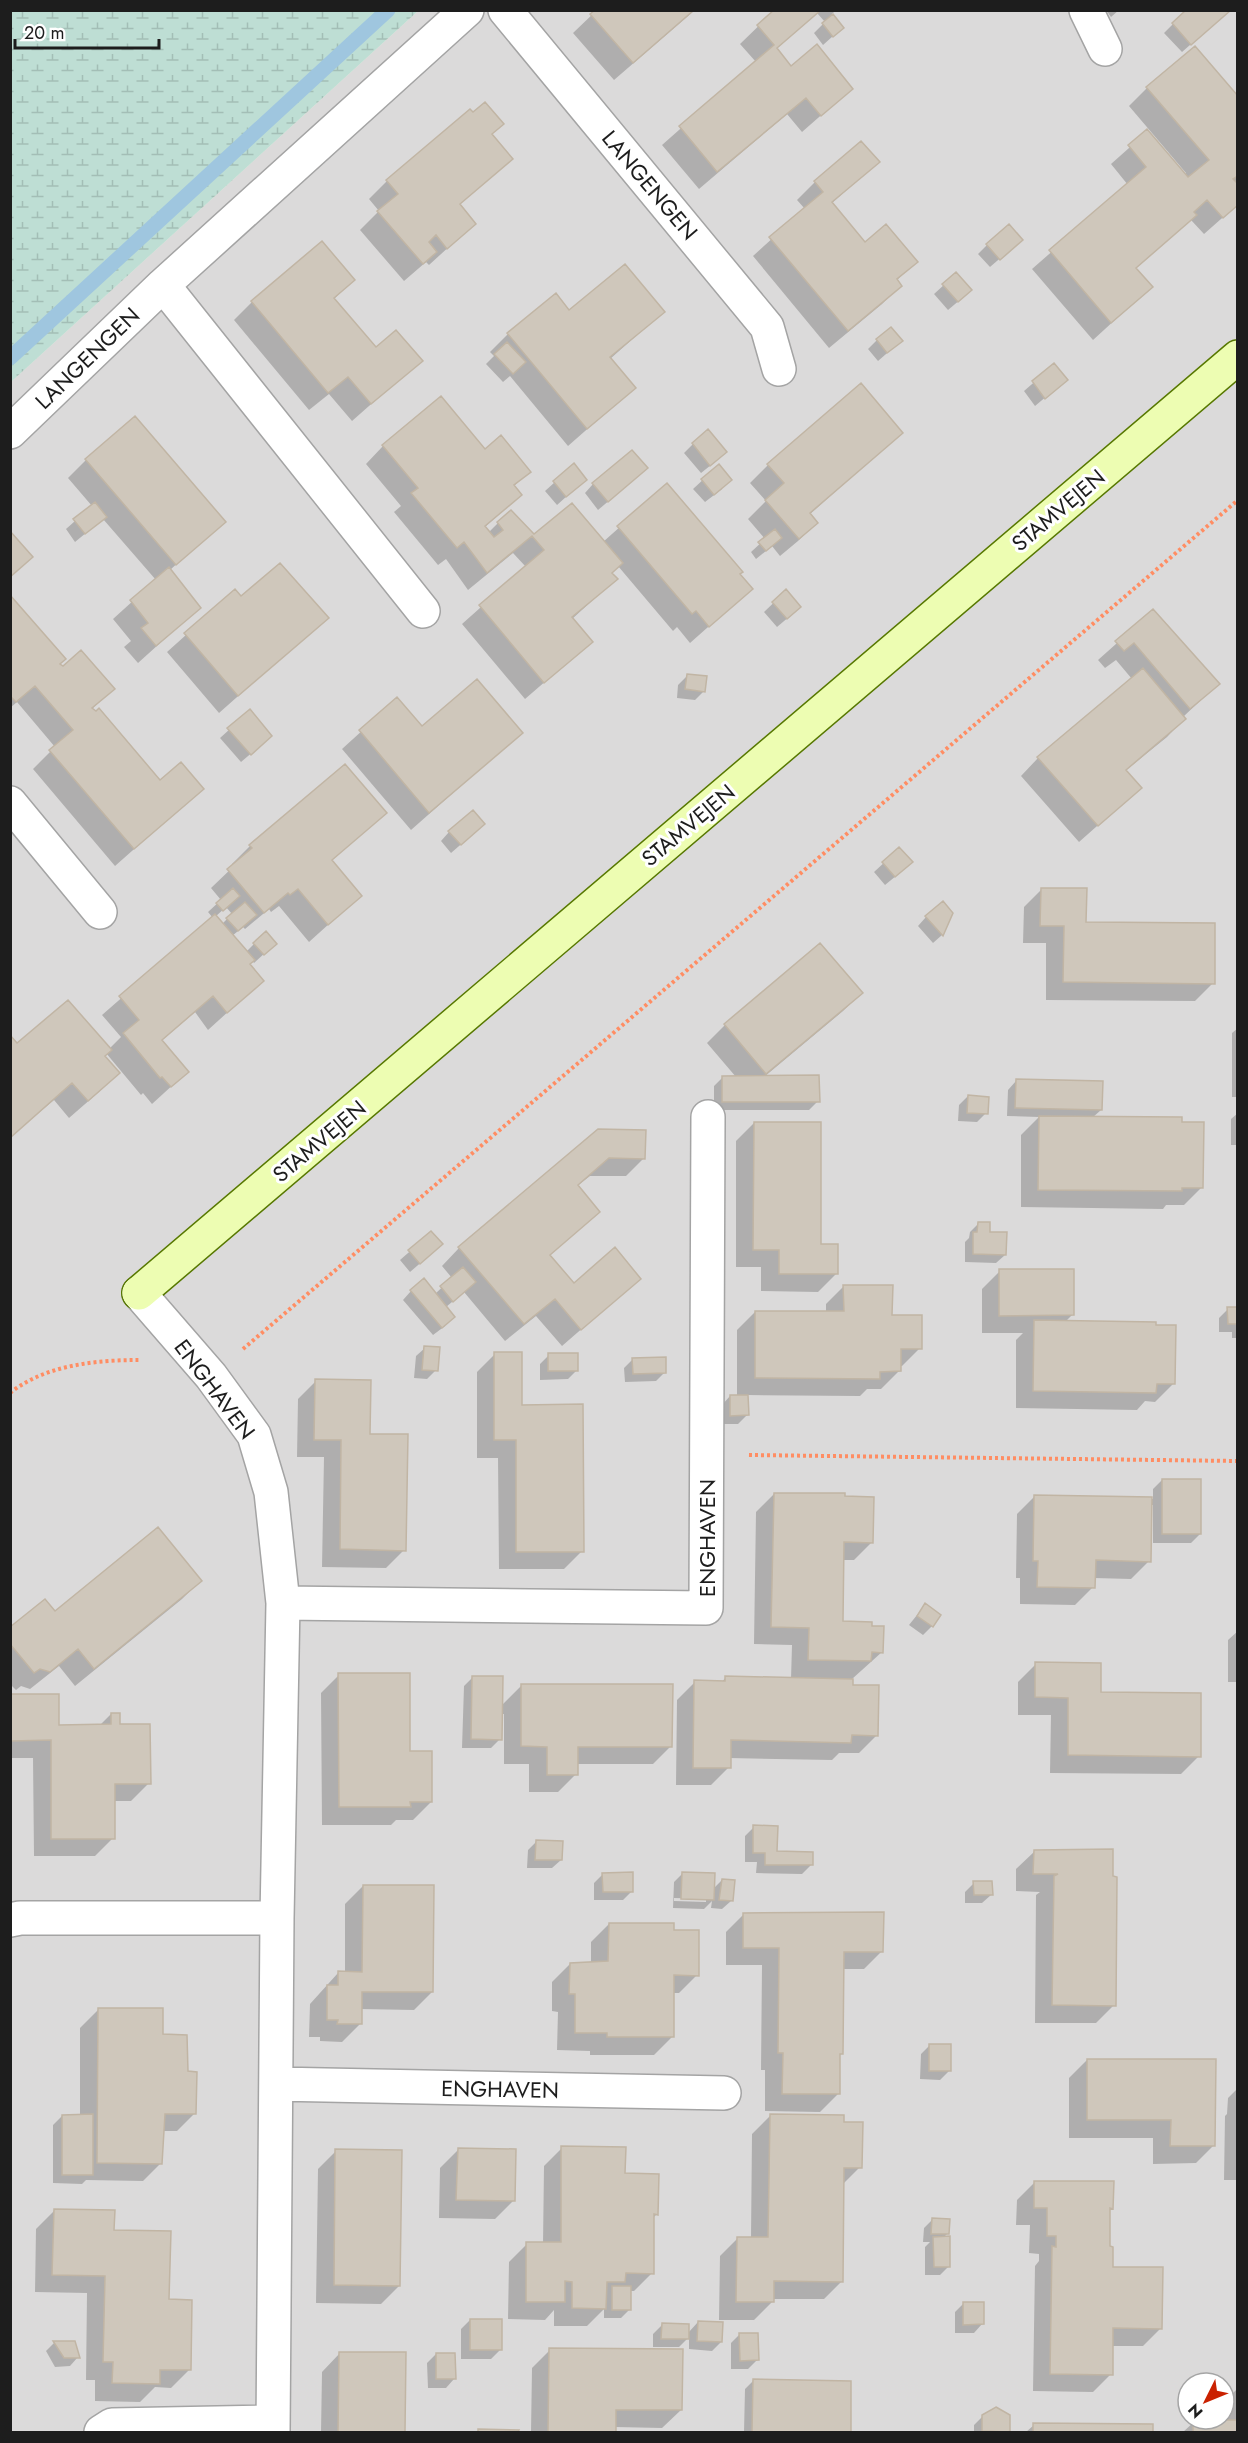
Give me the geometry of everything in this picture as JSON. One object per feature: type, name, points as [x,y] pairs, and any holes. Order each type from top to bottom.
[{"type":"street","name":"LANGENGEN","points":[[10,432],[163,285],[467,10]]},
{"type":"street","name":"LANGENGEN","points":[[505,10],[767,327],[779,369]]},
{"type":"street","points":[[1086,10],[1105,49]]},
{"type":"street","points":[[163,285],[423,611]]},
{"type":"street","name":"STAMVEJEN","points":[[139,1293],[1238,357]]},
{"type":"street","points":[[10,803],[100,912]]},
{"type":"street","name":"ENGHAVEN","points":[[283,1603],[706,1608],[708,1117]]},
{"type":"street","name":"ENGHAVEN","points":[[101,2433],[112,2425],[273,2427],[277,1918],[283,1603],[271,1492],[254,1435],[211,1376],[139,1293]]},
{"type":"street","points":[[10,1920],[26,1917],[277,1918]]},
{"type":"street","name":"ENGHAVEN","points":[[276,2085],[724,2093]]},
{"type":"path","points":[[211,1376],[1238,500]]},
{"type":"path","points":[[10,1393],[25,1382],[63,1368],[121,1360],[143,1360]]},
{"type":"path","points":[[707,1454],[1238,1461]]},
{"type":"shaded area","points":[[418,11],[1237,11],[1237,2432],[11,2432],[11,382]]},
{"type":"green space","points":[[11,10],[418,10],[418,11],[11,382]]},
{"type":"building","points":[[595,10],[694,10],[633,63],[590,14]]},
{"type":"building","points":[[774,10],[821,10],[777,48],[791,66],[817,44],[853,89],[821,116],[806,98],[717,172],[679,126],[774,45],[757,25]]},
{"type":"building","points":[[1186,10],[1231,10],[1191,45],[1172,23]]},
{"type":"building","points":[[833,14],[844,28],[833,37],[822,23]]},
{"type":"building","points":[[1195,46],[1238,96],[1238,176],[1233,179],[1238,184],[1238,205],[1223,218],[1207,200],[1194,212],[1197,215],[1136,268],[1153,287],[1111,323],[1049,250],[1146,167],[1128,145],[1147,129],[1188,177],[1209,160],[1146,87]]},
{"type":"building","points":[[485,102],[504,124],[492,134],[513,159],[460,204],[476,224],[447,249],[436,235],[429,242],[437,252],[423,264],[377,211],[398,194],[386,180],[470,109],[473,112]]},
{"type":"building","points":[[861,141],[880,162],[832,202],[865,242],[886,224],[918,262],[897,279],[902,286],[848,331],[769,237],[823,192],[814,181]]},
{"type":"building","points":[[1009,224],[1023,240],[1000,260],[986,244]]},
{"type":"building","points":[[322,241],[355,280],[334,298],[376,347],[396,330],[423,361],[371,404],[348,377],[328,393],[251,301]]},
{"type":"building","points":[[625,264],[665,312],[610,357],[636,388],[587,429],[507,333],[556,293],[569,310]]},
{"type":"building","points":[[956,272],[972,290],[958,302],[942,284]]},
{"type":"building","points":[[891,327],[903,341],[887,353],[876,339]]},
{"type":"building","points":[[507,342],[526,362],[513,374],[494,354]]},
{"type":"building","points":[[1054,363],[1068,380],[1045,399],[1032,381]]},
{"type":"building","points":[[861,383],[903,433],[810,513],[818,523],[799,539],[765,500],[784,483],[767,464]]},
{"type":"building","points":[[441,396],[485,449],[501,435],[531,472],[514,485],[522,495],[485,526],[494,537],[503,530],[497,522],[511,510],[534,534],[572,503],[623,563],[612,573],[618,579],[572,617],[593,642],[544,683],[479,605],[544,550],[532,536],[487,573],[464,542],[457,548],[411,493],[418,488],[382,445]]},
{"type":"building","points":[[135,416],[226,522],[176,565],[85,459]]},
{"type":"building","points":[[708,429],[727,452],[710,466],[692,443]]},
{"type":"building","points":[[632,450],[648,468],[608,502],[592,483]]},
{"type":"building","points":[[574,463],[587,480],[566,497],[553,481]]},
{"type":"building","points":[[719,464],[732,480],[714,495],[701,479]]},
{"type":"building","points":[[667,483],[743,572],[740,574],[753,589],[709,627],[696,611],[692,614],[617,526]]},
{"type":"building","points":[[95,502],[107,517],[85,534],[73,519]]},
{"type":"building","points":[[775,529],[782,538],[766,551],[758,542]]},
{"type":"building","points":[[10,531],[33,557],[10,577]]},
{"type":"building","points":[[280,563],[329,618],[238,696],[184,633],[235,589],[241,596]]},
{"type":"building","points":[[169,567],[201,608],[156,646],[141,628],[148,623],[130,600]]},
{"type":"building","points":[[786,589],[801,607],[787,619],[772,602]]},
{"type":"building","points":[[10,595],[66,659],[60,664],[63,666],[81,650],[115,689],[92,708],[96,711],[99,708],[160,780],[181,762],[204,789],[134,849],[49,750],[73,730],[35,686],[16,702],[10,696]]},
{"type":"building","points":[[1153,609],[1220,684],[1190,709],[1134,643],[1124,651],[1115,641]]},
{"type":"building","points":[[1143,668],[1186,719],[1126,770],[1142,788],[1098,826],[1037,757]]},
{"type":"building","points":[[687,674],[707,676],[705,692],[685,689]]},
{"type":"building","points":[[477,679],[523,733],[429,813],[359,730],[397,697],[422,726]]},
{"type":"building","points":[[250,709],[272,736],[251,755],[227,728]]},
{"type":"building","points":[[345,764],[387,813],[332,860],[362,896],[328,925],[298,889],[290,895],[288,893],[264,913],[227,869],[252,848],[249,845]]},
{"type":"building","points":[[473,810],[485,824],[461,845],[448,831]]},
{"type":"building","points":[[899,847],[913,862],[895,877],[882,862]]},
{"type":"building","points":[[233,888],[240,896],[223,911],[216,903]]},
{"type":"building","points":[[1041,888],[1087,888],[1086,922],[1215,923],[1215,984],[1063,982],[1064,926],[1040,926]]},
{"type":"building","points":[[943,901],[953,913],[943,936],[925,916]]},
{"type":"building","points":[[245,902],[257,915],[238,931],[226,918]]},
{"type":"building","points":[[215,914],[255,960],[250,964],[264,981],[227,1013],[213,996],[162,1040],[189,1072],[171,1087],[162,1077],[160,1078],[123,1033],[139,1020],[119,996]]},
{"type":"building","points":[[266,931],[277,944],[264,955],[253,943]]},
{"type":"building","points":[[820,943],[863,993],[766,1074],[724,1024]]},
{"type":"building","points":[[68,1000],[112,1050],[105,1056],[120,1073],[88,1101],[72,1083],[11,1137],[10,1035],[17,1043]]},
{"type":"building","points":[[819,1075],[820,1102],[722,1102],[722,1076]]},
{"type":"building","points":[[1016,1079],[1103,1081],[1102,1110],[1015,1108]]},
{"type":"building","points":[[968,1095],[989,1097],[988,1114],[967,1113]]},
{"type":"building","points":[[1039,1116],[1182,1117],[1182,1122],[1204,1122],[1203,1188],[1182,1188],[1182,1191],[1038,1190]]},
{"type":"building","points":[[754,1122],[821,1122],[821,1244],[838,1244],[838,1274],[779,1274],[779,1250],[753,1250]]},
{"type":"building","points":[[598,1129],[646,1130],[645,1159],[609,1158],[578,1185],[600,1212],[550,1255],[574,1283],[615,1247],[641,1279],[581,1330],[555,1299],[524,1324],[458,1247]]},
{"type":"building","points":[[978,1222],[990,1222],[990,1232],[1007,1232],[1006,1255],[973,1254],[973,1232],[977,1232]]},
{"type":"building","points":[[431,1231],[443,1244],[420,1264],[408,1250]]},
{"type":"building","points":[[463,1267],[476,1282],[453,1302],[440,1286]]},
{"type":"building","points":[[999,1269],[1074,1269],[1074,1315],[999,1316]]},
{"type":"building","points":[[424,1278],[455,1317],[442,1328],[410,1290]]},
{"type":"building","points":[[843,1285],[893,1285],[892,1315],[922,1315],[922,1349],[901,1349],[901,1371],[880,1372],[880,1379],[755,1378],[755,1311],[844,1311]]},
{"type":"building","points":[[1227,1307],[1238,1307],[1238,1324],[1228,1324]]},
{"type":"building","points":[[1034,1320],[1156,1322],[1156,1325],[1176,1325],[1175,1384],[1157,1384],[1156,1393],[1033,1391]]},
{"type":"building","points":[[424,1346],[440,1347],[438,1371],[422,1370]]},
{"type":"building","points":[[494,1352],[522,1352],[522,1405],[583,1404],[584,1552],[516,1552],[516,1440],[494,1440]]},
{"type":"building","points":[[548,1353],[578,1353],[578,1371],[548,1371]]},
{"type":"building","points":[[666,1357],[666,1373],[633,1374],[632,1358]]},
{"type":"building","points":[[315,1379],[371,1380],[370,1434],[408,1434],[406,1551],[340,1549],[341,1440],[314,1440]]},
{"type":"building","points":[[730,1395],[748,1395],[749,1415],[730,1416]]},
{"type":"building","points":[[1162,1479],[1201,1479],[1201,1534],[1162,1534]]},
{"type":"building","points":[[774,1493],[845,1493],[845,1496],[874,1497],[873,1543],[844,1542],[843,1621],[872,1622],[872,1626],[884,1626],[883,1653],[872,1652],[871,1661],[808,1660],[809,1628],[771,1627]]},
{"type":"building","points":[[1034,1495],[1152,1497],[1151,1562],[1096,1560],[1095,1588],[1037,1587],[1038,1561],[1033,1561]]},
{"type":"building","points":[[158,1527],[202,1581],[94,1669],[78,1649],[50,1672],[40,1669],[34,1673],[10,1644],[10,1627],[45,1599],[55,1611]]},
{"type":"building","points":[[925,1603],[941,1615],[933,1627],[917,1616]]},
{"type":"building","points":[[1035,1662],[1101,1663],[1101,1692],[1201,1693],[1201,1757],[1068,1755],[1068,1698],[1035,1697]]},
{"type":"building","points":[[338,1673],[410,1673],[410,1751],[432,1751],[432,1802],[410,1802],[411,1807],[339,1807]]},
{"type":"building","points":[[472,1676],[503,1676],[502,1740],[471,1739]]},
{"type":"building","points":[[725,1676],[853,1679],[853,1685],[879,1685],[878,1736],[852,1735],[851,1743],[731,1740],[731,1768],[693,1768],[694,1680],[725,1681]]},
{"type":"building","points":[[521,1684],[673,1684],[672,1747],[578,1747],[578,1775],[547,1775],[547,1747],[521,1746]]},
{"type":"building","points":[[11,1694],[59,1694],[59,1725],[111,1724],[111,1713],[120,1713],[120,1724],[150,1724],[151,1784],[115,1784],[115,1839],[51,1839],[51,1740],[11,1741]]},
{"type":"building","points":[[753,1825],[778,1826],[777,1851],[813,1852],[813,1865],[765,1865],[765,1853],[753,1853]]},
{"type":"building","points":[[536,1840],[563,1841],[562,1860],[535,1860]]},
{"type":"building","points":[[1113,1849],[1113,1876],[1117,1877],[1116,2006],[1052,2005],[1054,1876],[1058,1874],[1033,1874],[1034,1850]]},
{"type":"building","points":[[633,1872],[633,1892],[603,1892],[602,1873]]},
{"type":"building","points":[[682,1872],[715,1873],[714,1900],[681,1899]]},
{"type":"building","points":[[722,1879],[735,1880],[733,1901],[719,1900]]},
{"type":"building","points":[[973,1881],[992,1881],[993,1895],[974,1895]]},
{"type":"building","points":[[363,1885],[434,1885],[433,1992],[362,1992],[362,2024],[337,2024],[338,2020],[327,2020],[327,1985],[338,1985],[338,1971],[362,1972]]},
{"type":"building","points":[[884,1912],[883,1952],[844,1952],[843,2054],[840,2054],[840,2094],[782,2094],[783,2053],[778,2053],[779,1948],[743,1948],[743,1913]]},
{"type":"building","points":[[609,1923],[674,1923],[674,1930],[699,1930],[699,1976],[674,1975],[674,2037],[607,2037],[607,2033],[575,2033],[575,1994],[569,1994],[570,1963],[608,1961]]},
{"type":"building","points":[[98,2008],[163,2008],[163,2034],[187,2035],[188,2071],[197,2072],[196,2114],[165,2114],[162,2164],[97,2163]]},
{"type":"building","points":[[929,2044],[951,2044],[951,2071],[929,2071]]},
{"type":"building","points":[[1087,2059],[1216,2059],[1215,2146],[1170,2146],[1171,2120],[1087,2120]]},
{"type":"building","points":[[93,2114],[93,2175],[62,2175],[62,2115]]},
{"type":"building","points":[[770,2114],[844,2115],[844,2122],[863,2122],[862,2168],[844,2168],[843,2282],[774,2281],[774,2302],[736,2302],[737,2237],[768,2237]]},
{"type":"building","points":[[561,2146],[626,2147],[625,2173],[659,2174],[658,2215],[654,2214],[654,2274],[626,2273],[625,2282],[607,2282],[606,2309],[572,2308],[572,2282],[565,2281],[565,2302],[526,2302],[526,2242],[561,2242]]},
{"type":"building","points":[[458,2148],[516,2149],[515,2201],[456,2200]]},
{"type":"building","points":[[335,2149],[402,2150],[400,2286],[334,2285]]},
{"type":"building","points":[[1034,2181],[1114,2181],[1113,2209],[1110,2208],[1110,2246],[1113,2247],[1113,2267],[1163,2267],[1162,2329],[1113,2328],[1113,2375],[1050,2374],[1052,2246],[1056,2247],[1056,2236],[1047,2236],[1047,2208],[1034,2208]]},
{"type":"building","points":[[54,2209],[115,2210],[114,2230],[171,2231],[169,2299],[192,2300],[191,2370],[160,2370],[160,2384],[112,2383],[113,2362],[103,2362],[105,2276],[52,2275]]},
{"type":"building","points":[[932,2218],[950,2219],[949,2234],[931,2234]]},
{"type":"building","points":[[950,2236],[950,2267],[934,2267],[933,2237]]},
{"type":"building","points":[[612,2286],[631,2286],[631,2310],[612,2310]]},
{"type":"building","points":[[963,2302],[984,2302],[984,2324],[963,2325]]},
{"type":"building","points":[[470,2319],[502,2319],[502,2350],[470,2350]]},
{"type":"building","points":[[698,2321],[723,2322],[722,2342],[697,2341]]},
{"type":"building","points":[[662,2323],[689,2324],[689,2339],[661,2339]]},
{"type":"building","points":[[739,2333],[758,2333],[759,2360],[740,2361]]},
{"type":"building","points":[[53,2341],[75,2341],[80,2358],[64,2358]]},
{"type":"building","points":[[549,2348],[683,2349],[682,2410],[616,2410],[616,2432],[548,2432]]},
{"type":"building","points":[[339,2352],[406,2352],[405,2432],[338,2432]]},
{"type":"building","points":[[436,2353],[455,2353],[456,2379],[436,2379]]},
{"type":"building","points":[[753,2379],[851,2381],[851,2432],[752,2432]]},
{"type":"building","points":[[996,2407],[1010,2415],[1010,2431],[982,2431],[982,2415]]},
{"type":"building","points":[[1236,2420],[1238,2420],[1238,2432],[1193,2432],[1236,2431]]},
{"type":"building","points":[[1033,2423],[1153,2424],[1153,2432],[1033,2432]]},
{"type":"building","points":[[478,2429],[519,2430],[518,2432],[478,2432]]},
{"type":"waterway","points":[[10,358],[388,10]]}]
